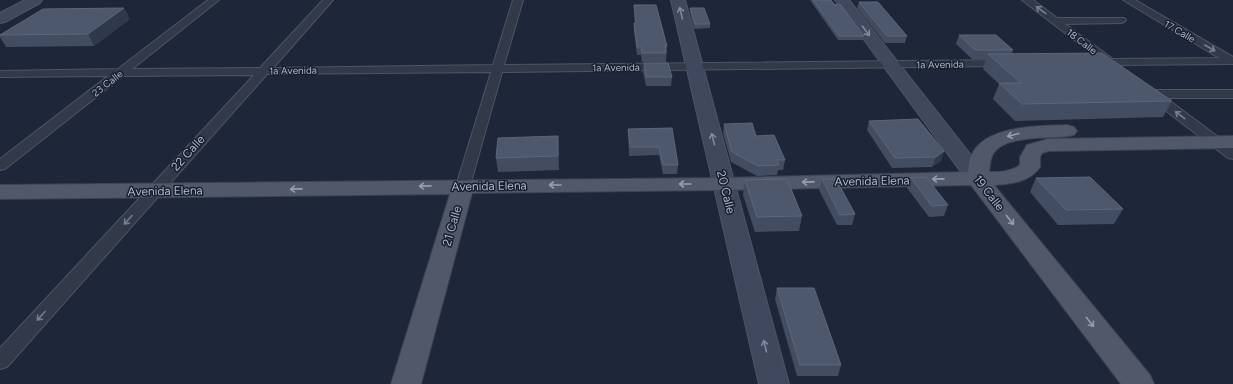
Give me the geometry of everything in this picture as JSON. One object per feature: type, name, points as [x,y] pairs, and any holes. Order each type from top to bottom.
[{"type":"main road","points":[[0,19],[35,0]]},
{"type":"main road","name":"20 Calle","points":[[678,0],[774,384]]},
{"type":"main road","name":"19 Calle","points":[[842,0],[977,178],[1139,384]]},
{"type":"main road","name":"Avenida Elena","points":[[0,192],[724,184],[1014,177],[1023,173],[1030,167],[1030,157],[1034,149],[1048,145],[1217,139],[1233,131]]},
{"type":"main road","name":"Avenida Elena","points":[[977,178],[981,154],[987,148],[1004,138],[1017,134],[1052,132],[1217,139]]},
{"type":"main road","name":"21 Calle","points":[[406,384],[463,186]]},
{"type":"street","name":"23 Calle","points":[[0,166],[214,0]]},
{"type":"street","name":"22 Calle","points":[[0,361],[328,0]]},
{"type":"street","name":"21 Calle","points":[[463,186],[518,0]]},
{"type":"street","name":"18 Calle","points":[[1027,0],[1122,71]]},
{"type":"street","name":"17 Calle","points":[[1128,0],[1233,61]]},
{"type":"street","points":[[1055,21],[1120,20]]},
{"type":"street","points":[[1087,62],[1233,61]]},
{"type":"street","name":"1a Avenida","points":[[0,74],[1016,63]]},
{"type":"street","points":[[1141,85],[1153,95],[1217,139],[1233,155]]},
{"type":"street","points":[[1153,95],[1233,94]]},
{"type":"building","points":[[813,0],[831,0],[834,5],[840,4],[864,36],[839,36]]},
{"type":"building","points":[[859,2],[878,2],[907,36],[887,36]]},
{"type":"building","points":[[634,5],[656,5],[667,46],[665,46],[666,53],[642,53],[641,47],[637,47],[634,23],[636,23]]},
{"type":"building","points":[[124,8],[88,34],[0,35],[43,9]]},
{"type":"building","points":[[690,8],[704,8],[710,24],[695,24]]},
{"type":"building","points":[[959,35],[996,35],[1013,50],[975,50]]},
{"type":"building","points":[[1102,53],[1172,101],[1022,104],[999,83],[1021,83],[988,54]]},
{"type":"building","points":[[644,63],[668,63],[672,77],[646,77]]},
{"type":"building","points":[[918,119],[944,151],[936,157],[895,158],[869,121]]},
{"type":"building","points":[[752,123],[756,136],[774,135],[785,160],[777,160],[779,165],[758,166],[732,152],[724,124]]},
{"type":"building","points":[[672,128],[678,165],[663,165],[659,147],[630,147],[628,129]]},
{"type":"building","points":[[558,136],[558,156],[496,158],[498,138]]},
{"type":"building","points":[[926,177],[948,205],[932,206],[911,178]]},
{"type":"building","points":[[1090,177],[1123,209],[1066,210],[1036,178]]},
{"type":"building","points":[[787,179],[802,216],[757,217],[745,180]]},
{"type":"building","points":[[822,179],[836,179],[855,214],[840,215]]},
{"type":"building","points":[[777,288],[814,288],[841,365],[800,365]]}]
